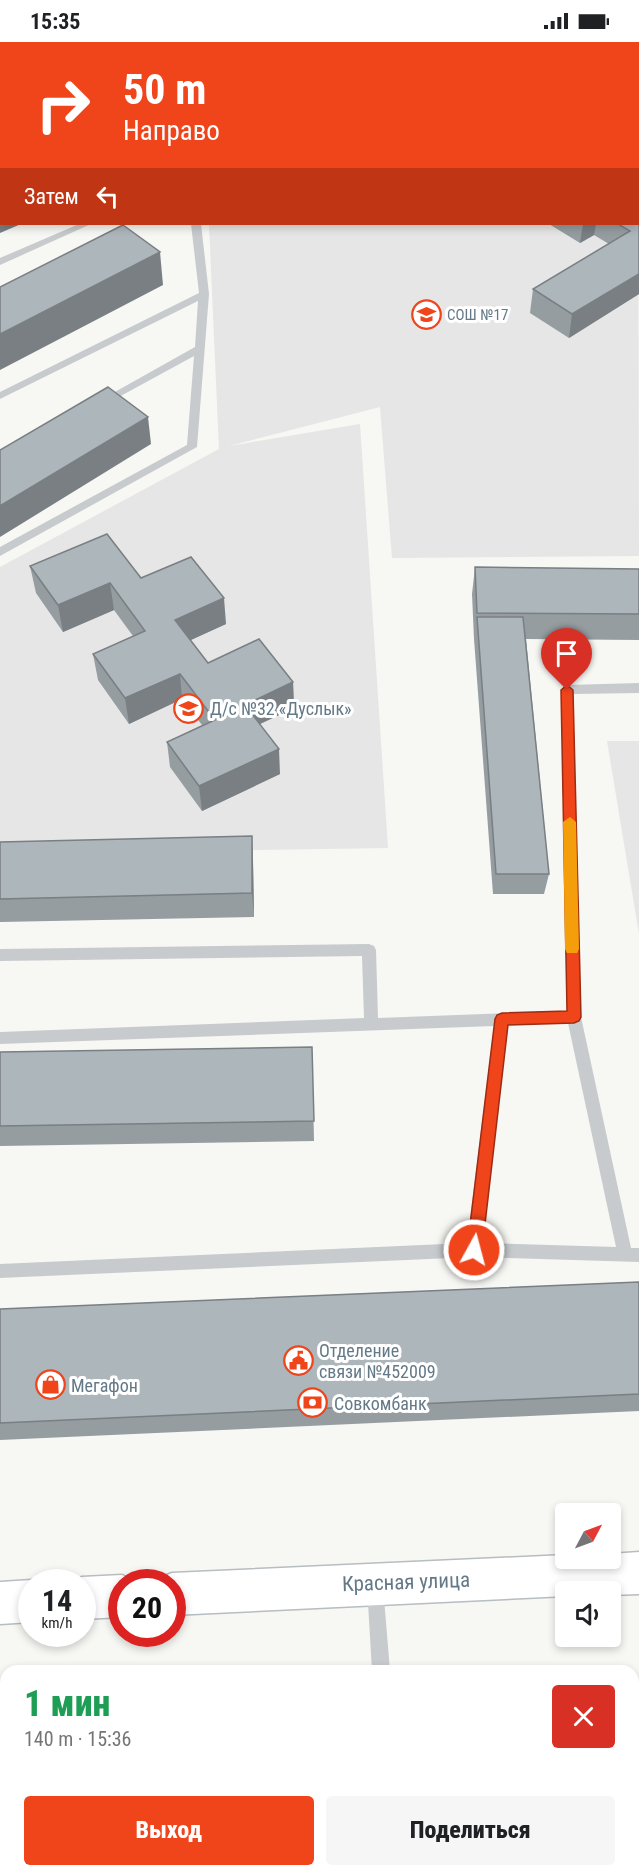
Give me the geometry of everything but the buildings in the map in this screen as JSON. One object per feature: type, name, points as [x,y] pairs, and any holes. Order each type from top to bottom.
[{"type":"street","name":"Красная улица","points":[[186,1592],[639,1573]]},
{"type":"street","points":[[0,1603],[18,1602]]},
{"type":"lane","points":[[0,262],[84,225]]},
{"type":"lane","points":[[0,552],[192,447],[204,294],[196,225]]},
{"type":"lane","points":[[0,396],[204,294]]},
{"type":"lane","points":[[94,406],[200,348]]},
{"type":"lane","points":[[0,1271],[474,1250],[632,1255],[574,1017],[567,690],[639,688]]},
{"type":"lane","points":[[0,955],[369,950],[371,1024]]},
{"type":"lane","points":[[0,1038],[574,1017]]},
{"type":"lane","points":[[474,1250],[502,1019]]},
{"type":"lane","points":[[375,1583],[381,1665]]},
{"type":"shaded area","points":[[209,225],[638,225],[639,556],[392,558],[380,407],[229,446],[360,424],[388,848],[0,854],[0,567],[219,449]]},
{"type":"shaded area","points":[[607,741],[639,741],[639,934]]},
{"type":"slow traffic","points":[[570,822],[572,949]]},
{"type":"place","name":"СОШ №17","points":[[426,315]]},
{"type":"place","name":"Д/с №32 «Дуслык»","points":[[189,708]]},
{"type":"place","name":"Отделение связи №452009","points":[[298,1360]]},
{"type":"place","name":"Мегафон","points":[[50,1385]]},
{"type":"place","name":"Совкомбанк","points":[[313,1403]]},
{"type":"route","points":[[474,1250],[502,1019],[574,1017],[567,690]]}]
